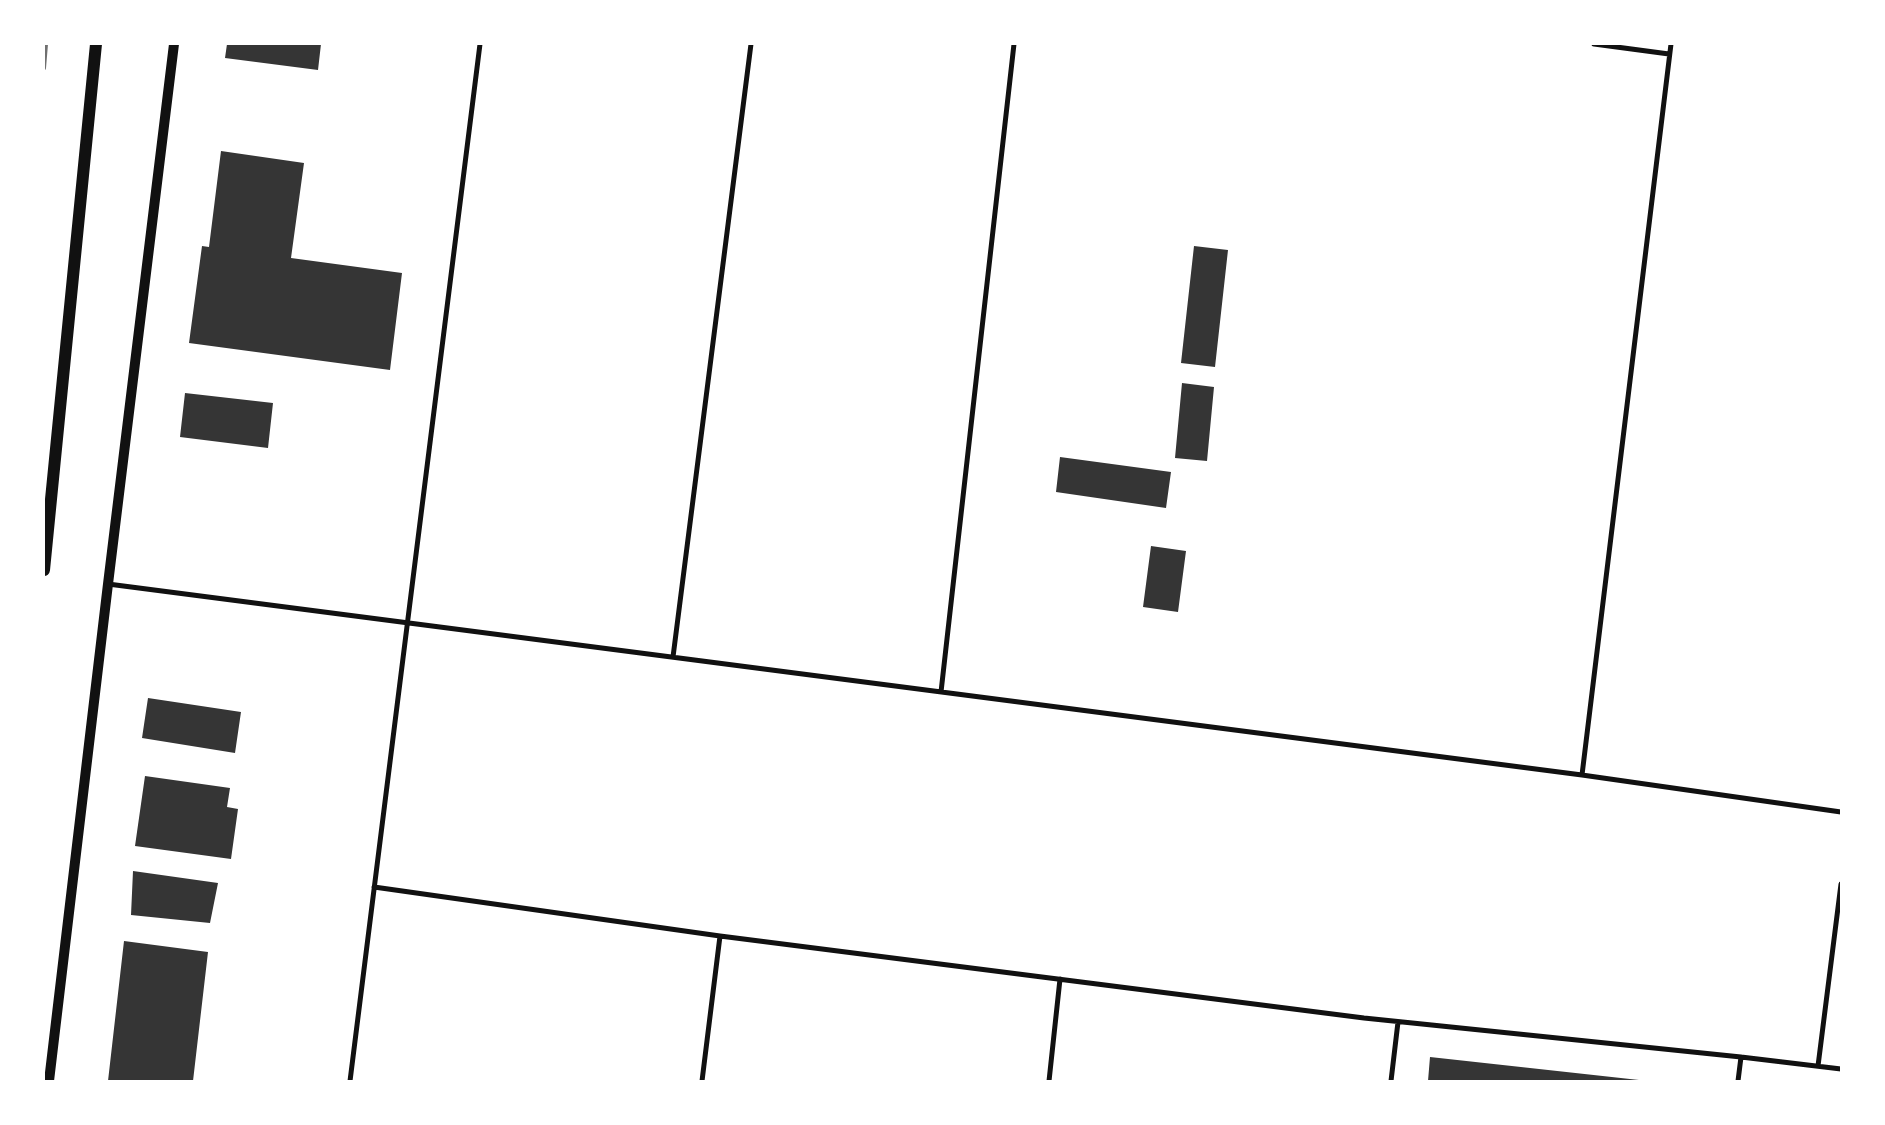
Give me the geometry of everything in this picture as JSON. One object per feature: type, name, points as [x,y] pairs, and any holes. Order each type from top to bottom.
[{"type":"main road","points":[[44,570],[96,44]]},
{"type":"main road","points":[[49,1081],[174,44]]},
{"type":"street","points":[[350,1081],[480,44]]},
{"type":"street","points":[[674,657],[751,44]]},
{"type":"street","points":[[941,692],[1014,44]]},
{"type":"street","points":[[1594,44],[1670,54]]},
{"type":"street","points":[[1582,775],[1671,44]]},
{"type":"street","points":[[108,584],[1582,775],[1841,812]]},
{"type":"street","points":[[1818,1066],[1841,884]]},
{"type":"street","points":[[374,887],[720,936],[1398,1022],[1841,1069]]},
{"type":"street","points":[[702,1081],[720,936]]},
{"type":"street","points":[[1048,1081],[1060,980]]},
{"type":"street","points":[[1391,1081],[1398,1022]]},
{"type":"street","points":[[1738,1081],[1740,1057]]},
{"type":"building","points":[[227,44],[321,44],[318,70],[225,58]]},
{"type":"building","points":[[221,151],[304,163],[291,258],[402,273],[390,370],[189,343],[202,246],[209,247]]},
{"type":"building","points":[[1194,246],[1228,250],[1215,367],[1181,363]]},
{"type":"building","points":[[1182,383],[1214,387],[1207,461],[1175,458]]},
{"type":"building","points":[[185,393],[273,403],[268,448],[180,437]]},
{"type":"building","points":[[1060,457],[1171,472],[1166,508],[1056,492]]},
{"type":"building","points":[[1151,546],[1186,551],[1178,612],[1143,607]]},
{"type":"building","points":[[148,698],[241,712],[235,753],[142,738]]},
{"type":"building","points":[[145,776],[230,788],[227,807],[238,809],[231,859],[135,846]]},
{"type":"building","points":[[133,871],[218,883],[210,923],[131,915]]},
{"type":"building","points":[[124,941],[208,952],[193,1081],[108,1081]]},
{"type":"building","points":[[1430,1057],[1639,1080],[1639,1081],[1428,1081]]},
{"type":"railway","points":[[44,68],[46,44]]}]
